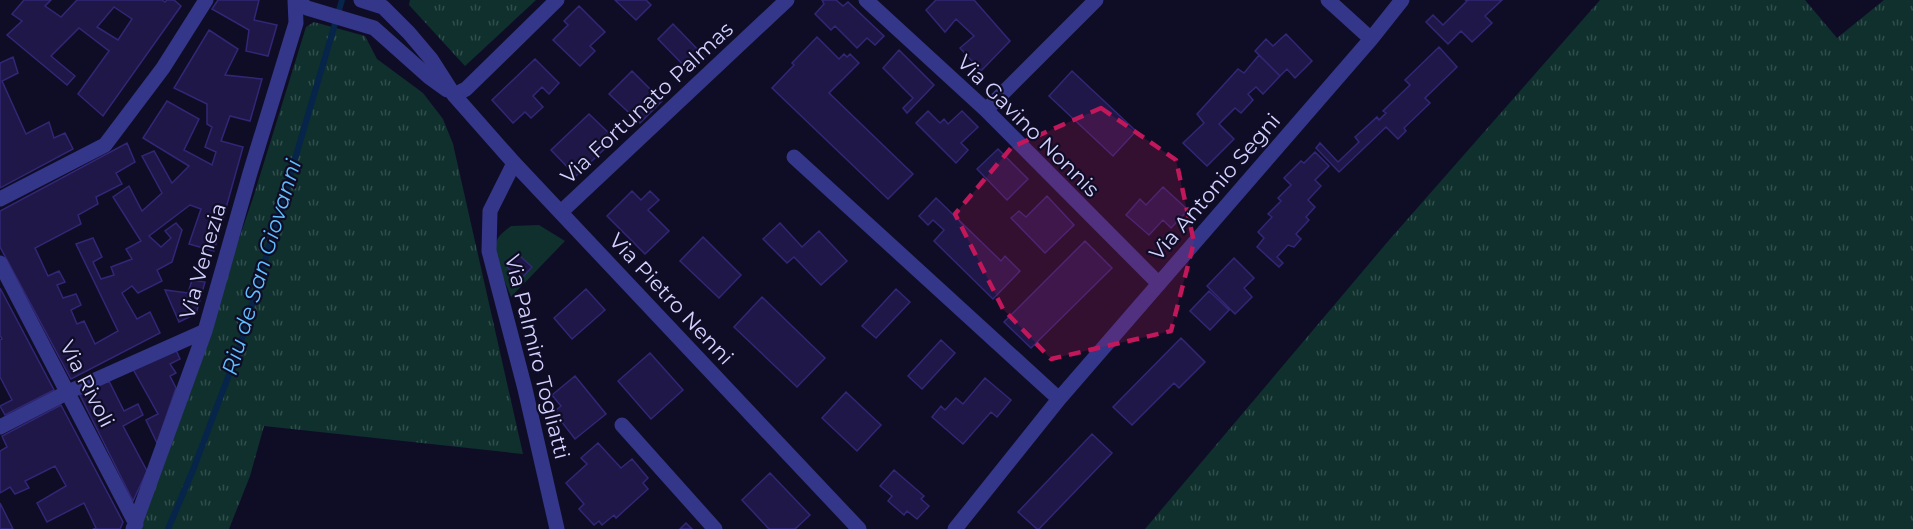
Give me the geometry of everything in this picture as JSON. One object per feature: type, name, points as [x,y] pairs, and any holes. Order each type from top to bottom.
[{"type":"street","points":[[0,199],[105,144],[163,68],[206,0]]},
{"type":"street","name":"Via Pietro Nenni","points":[[361,0],[382,4],[431,59],[454,95],[514,163],[859,529]]},
{"type":"street","points":[[454,95],[466,89],[557,0]]},
{"type":"street","name":"Via Fortunato Palmas","points":[[561,212],[788,0]]},
{"type":"street","name":"Via Gavino Nonnis","points":[[866,0],[986,110],[1159,284]]},
{"type":"street","points":[[986,110],[1096,0]]},
{"type":"street","points":[[1328,0],[1371,39]]},
{"type":"street","name":"Via Antonio Segni","points":[[955,529],[1059,399],[1371,39],[1402,0]]},
{"type":"street","name":"Via Pietro Nenni","points":[[299,3],[374,28],[454,95]]},
{"type":"street","name":"Via Venezia","points":[[134,527],[206,331],[250,173],[296,23],[299,3]]},
{"type":"street","points":[[794,157],[1059,399]]},
{"type":"street","name":"Via Palmiro Togliatti","points":[[514,163],[490,211],[489,251],[558,527]]},
{"type":"street","name":"Via Rivoli","points":[[0,263],[68,392],[134,527]]},
{"type":"street","points":[[0,427],[68,392],[206,331]]},
{"type":"street","points":[[622,425],[715,529]]},
{"type":"highlighted area","points":[[1101,108],[1176,160],[1194,242],[1171,331],[1051,359],[1003,309],[955,214],[1012,147]]},
{"type":"green space","points":[[410,0],[536,0],[465,66],[409,5]]},
{"type":"green space","points":[[1600,0],[1805,0],[1837,38],[1884,0],[1913,0],[1913,529],[1145,529],[1390,239]]},
{"type":"green space","points":[[314,22],[365,36],[377,59],[423,93],[443,119],[453,144],[523,454],[264,426],[250,476],[229,529],[140,529],[253,198],[306,27]]},
{"type":"green space","points":[[539,225],[565,241],[511,297],[496,252],[497,240],[511,226]]},
{"type":"building","points":[[24,0],[51,0],[45,6],[61,17],[77,0],[162,0],[165,2],[174,0],[181,6],[103,116],[78,94],[109,51],[79,28],[51,56],[75,76],[67,85],[7,35],[22,21],[12,14]],"holes":[[[114,7],[132,19],[118,40],[97,27]]]},
{"type":"building","points":[[218,0],[259,0],[254,20],[277,25],[268,56],[246,51],[249,30],[212,9]]},
{"type":"building","points":[[615,0],[646,0],[651,5],[636,20]]},
{"type":"building","points":[[822,0],[836,0],[843,6],[848,2],[884,36],[875,45],[867,38],[857,48],[835,26],[831,30],[815,14],[824,4]]},
{"type":"building","points":[[936,0],[974,0],[1010,41],[981,71],[960,48],[974,36],[956,19],[945,32],[926,10]]},
{"type":"building","points":[[1465,0],[1502,0],[1485,16],[1492,23],[1472,42],[1461,31],[1448,44],[1426,22],[1433,15],[1443,25],[1467,1]]},
{"type":"building","points":[[579,6],[605,32],[590,46],[595,51],[580,66],[553,40],[568,25],[564,21]]},
{"type":"building","points":[[673,24],[705,57],[690,72],[658,39]]},
{"type":"building","points":[[209,30],[238,49],[225,75],[262,79],[250,121],[230,116],[221,141],[243,147],[214,251],[189,244],[201,209],[190,205],[149,236],[161,247],[171,238],[165,231],[176,223],[182,230],[172,262],[157,270],[162,281],[138,293],[132,286],[122,293],[137,319],[150,312],[160,333],[71,379],[0,247],[0,211],[127,143],[135,162],[116,173],[122,184],[96,197],[98,204],[78,215],[81,224],[35,248],[48,276],[59,271],[65,282],[57,285],[63,298],[76,294],[81,305],[71,310],[77,324],[84,321],[95,344],[118,331],[76,244],[93,238],[102,257],[93,262],[101,279],[114,275],[111,267],[132,259],[126,249],[141,241],[113,197],[129,186],[142,211],[162,193],[142,156],[154,151],[172,183],[189,166],[143,138],[167,101],[199,119],[184,150],[212,165],[216,152],[205,147],[212,127],[207,124],[207,104],[174,88]]},
{"type":"building","points":[[1286,34],[1312,61],[1295,78],[1287,69],[1280,76],[1255,51],[1266,39],[1273,46]]},
{"type":"building","points":[[817,37],[839,59],[844,54],[847,57],[850,54],[859,63],[829,93],[913,174],[888,199],[772,88]]},
{"type":"building","points":[[1439,47],[1457,67],[1425,98],[1430,103],[1404,128],[1406,131],[1398,139],[1386,127],[1339,172],[1316,148],[1320,143],[1338,162],[1359,142],[1355,137],[1377,117],[1379,120],[1386,113],[1383,111],[1410,85],[1405,80]]},
{"type":"building","points":[[899,50],[934,85],[907,113],[903,108],[913,98],[883,68]]},
{"type":"building","points":[[1259,55],[1280,76],[1263,94],[1256,87],[1248,94],[1253,100],[1241,113],[1235,108],[1219,124],[1234,139],[1207,166],[1183,143],[1204,123],[1197,114],[1238,69],[1244,73]]},
{"type":"building","points":[[13,57],[18,73],[2,81],[26,134],[49,122],[54,138],[65,133],[73,149],[0,188],[0,63]]},
{"type":"building","points":[[535,59],[559,83],[549,94],[542,87],[533,96],[543,107],[531,118],[525,112],[513,123],[492,100]]},
{"type":"building","points":[[632,71],[662,101],[640,123],[609,94]]},
{"type":"building","points":[[1072,71],[1136,131],[1113,156],[1049,96]]},
{"type":"building","points":[[928,111],[940,123],[944,119],[948,124],[962,111],[978,127],[961,143],[968,150],[956,163],[916,123]]},
{"type":"building","points":[[589,114],[615,139],[576,176],[551,150]]},
{"type":"building","points":[[998,149],[1028,179],[1007,200],[977,169]]},
{"type":"building","points":[[1315,152],[1329,166],[1315,180],[1321,186],[1308,200],[1315,207],[1306,217],[1309,220],[1296,234],[1301,239],[1294,247],[1288,245],[1277,257],[1283,263],[1279,267],[1257,247],[1264,238],[1258,232],[1272,217],[1268,214],[1281,201],[1278,198],[1291,185],[1284,178],[1301,161],[1304,163]]},
{"type":"building","points":[[1163,187],[1188,210],[1171,228],[1163,220],[1149,235],[1126,215],[1140,199],[1146,205]]},
{"type":"building","points":[[632,191],[641,200],[650,191],[659,200],[648,210],[669,231],[645,254],[607,216]]},
{"type":"building","points":[[1047,196],[1074,225],[1045,253],[1011,218],[1019,211],[1026,217]]},
{"type":"building","points":[[936,198],[1001,261],[1005,256],[1020,271],[993,299],[934,241],[944,230],[933,220],[928,225],[919,216]]},
{"type":"building","points":[[780,223],[802,247],[819,231],[847,261],[821,285],[794,257],[787,263],[763,239]]},
{"type":"building","points":[[703,237],[741,275],[719,298],[680,261]]},
{"type":"building","points":[[1085,241],[1112,268],[1031,348],[1004,322]]},
{"type":"building","points":[[520,256],[532,267],[520,280],[507,267]]},
{"type":"building","points":[[1234,258],[1254,278],[1244,288],[1252,297],[1235,314],[1207,286]]},
{"type":"building","points":[[192,280],[205,282],[196,314],[179,322],[165,290],[188,293]]},
{"type":"building","points":[[0,288],[54,390],[5,415],[0,406],[12,400],[0,377],[0,340],[2,339],[0,335]]},
{"type":"building","points":[[586,289],[605,310],[572,339],[554,318]]},
{"type":"building","points":[[896,289],[910,302],[876,338],[862,326]]},
{"type":"building","points":[[1209,291],[1229,310],[1210,330],[1190,311]]},
{"type":"building","points":[[762,297],[825,358],[797,387],[734,327]]},
{"type":"building","points":[[1181,338],[1205,362],[1179,388],[1174,383],[1132,425],[1113,407]]},
{"type":"building","points":[[941,340],[955,353],[922,389],[908,376]]},
{"type":"building","points":[[175,348],[180,359],[170,364],[176,373],[170,376],[176,388],[157,443],[146,420],[158,414],[133,369]]},
{"type":"building","points":[[650,353],[683,390],[651,419],[618,381]]},
{"type":"building","points":[[575,376],[606,414],[575,439],[554,412],[561,406],[552,395]]},
{"type":"building","points":[[985,378],[1011,400],[997,417],[991,412],[963,444],[932,417],[941,406],[945,410],[956,398],[963,404]]},
{"type":"building","points":[[109,381],[124,411],[138,404],[143,415],[123,426],[147,471],[133,501],[80,395]]},
{"type":"building","points":[[846,392],[881,425],[857,451],[822,418]]},
{"type":"building","points":[[61,405],[123,522],[120,529],[93,529],[96,528],[84,503],[47,522],[37,503],[66,486],[55,466],[25,481],[29,488],[15,494],[10,487],[0,493],[0,451],[7,447],[2,436]]},
{"type":"building","points":[[1092,434],[1112,453],[1037,529],[1018,512]]},
{"type":"building","points":[[598,443],[621,468],[632,459],[648,478],[643,483],[648,489],[616,518],[614,515],[602,525],[599,521],[594,525],[579,509],[584,504],[566,483],[587,464],[581,458]]},
{"type":"building","points":[[894,470],[924,496],[921,499],[929,506],[917,519],[907,511],[904,515],[888,501],[892,496],[880,486]]},
{"type":"building","points":[[770,473],[810,515],[795,529],[769,529],[742,500]]},
{"type":"building","points":[[0,503],[13,529],[0,529]]},
{"type":"building","points":[[686,523],[692,529],[680,529]]},
{"type":"waterway","name":"Riu de San Giovanni","points":[[168,529],[239,348],[342,0]]}]
